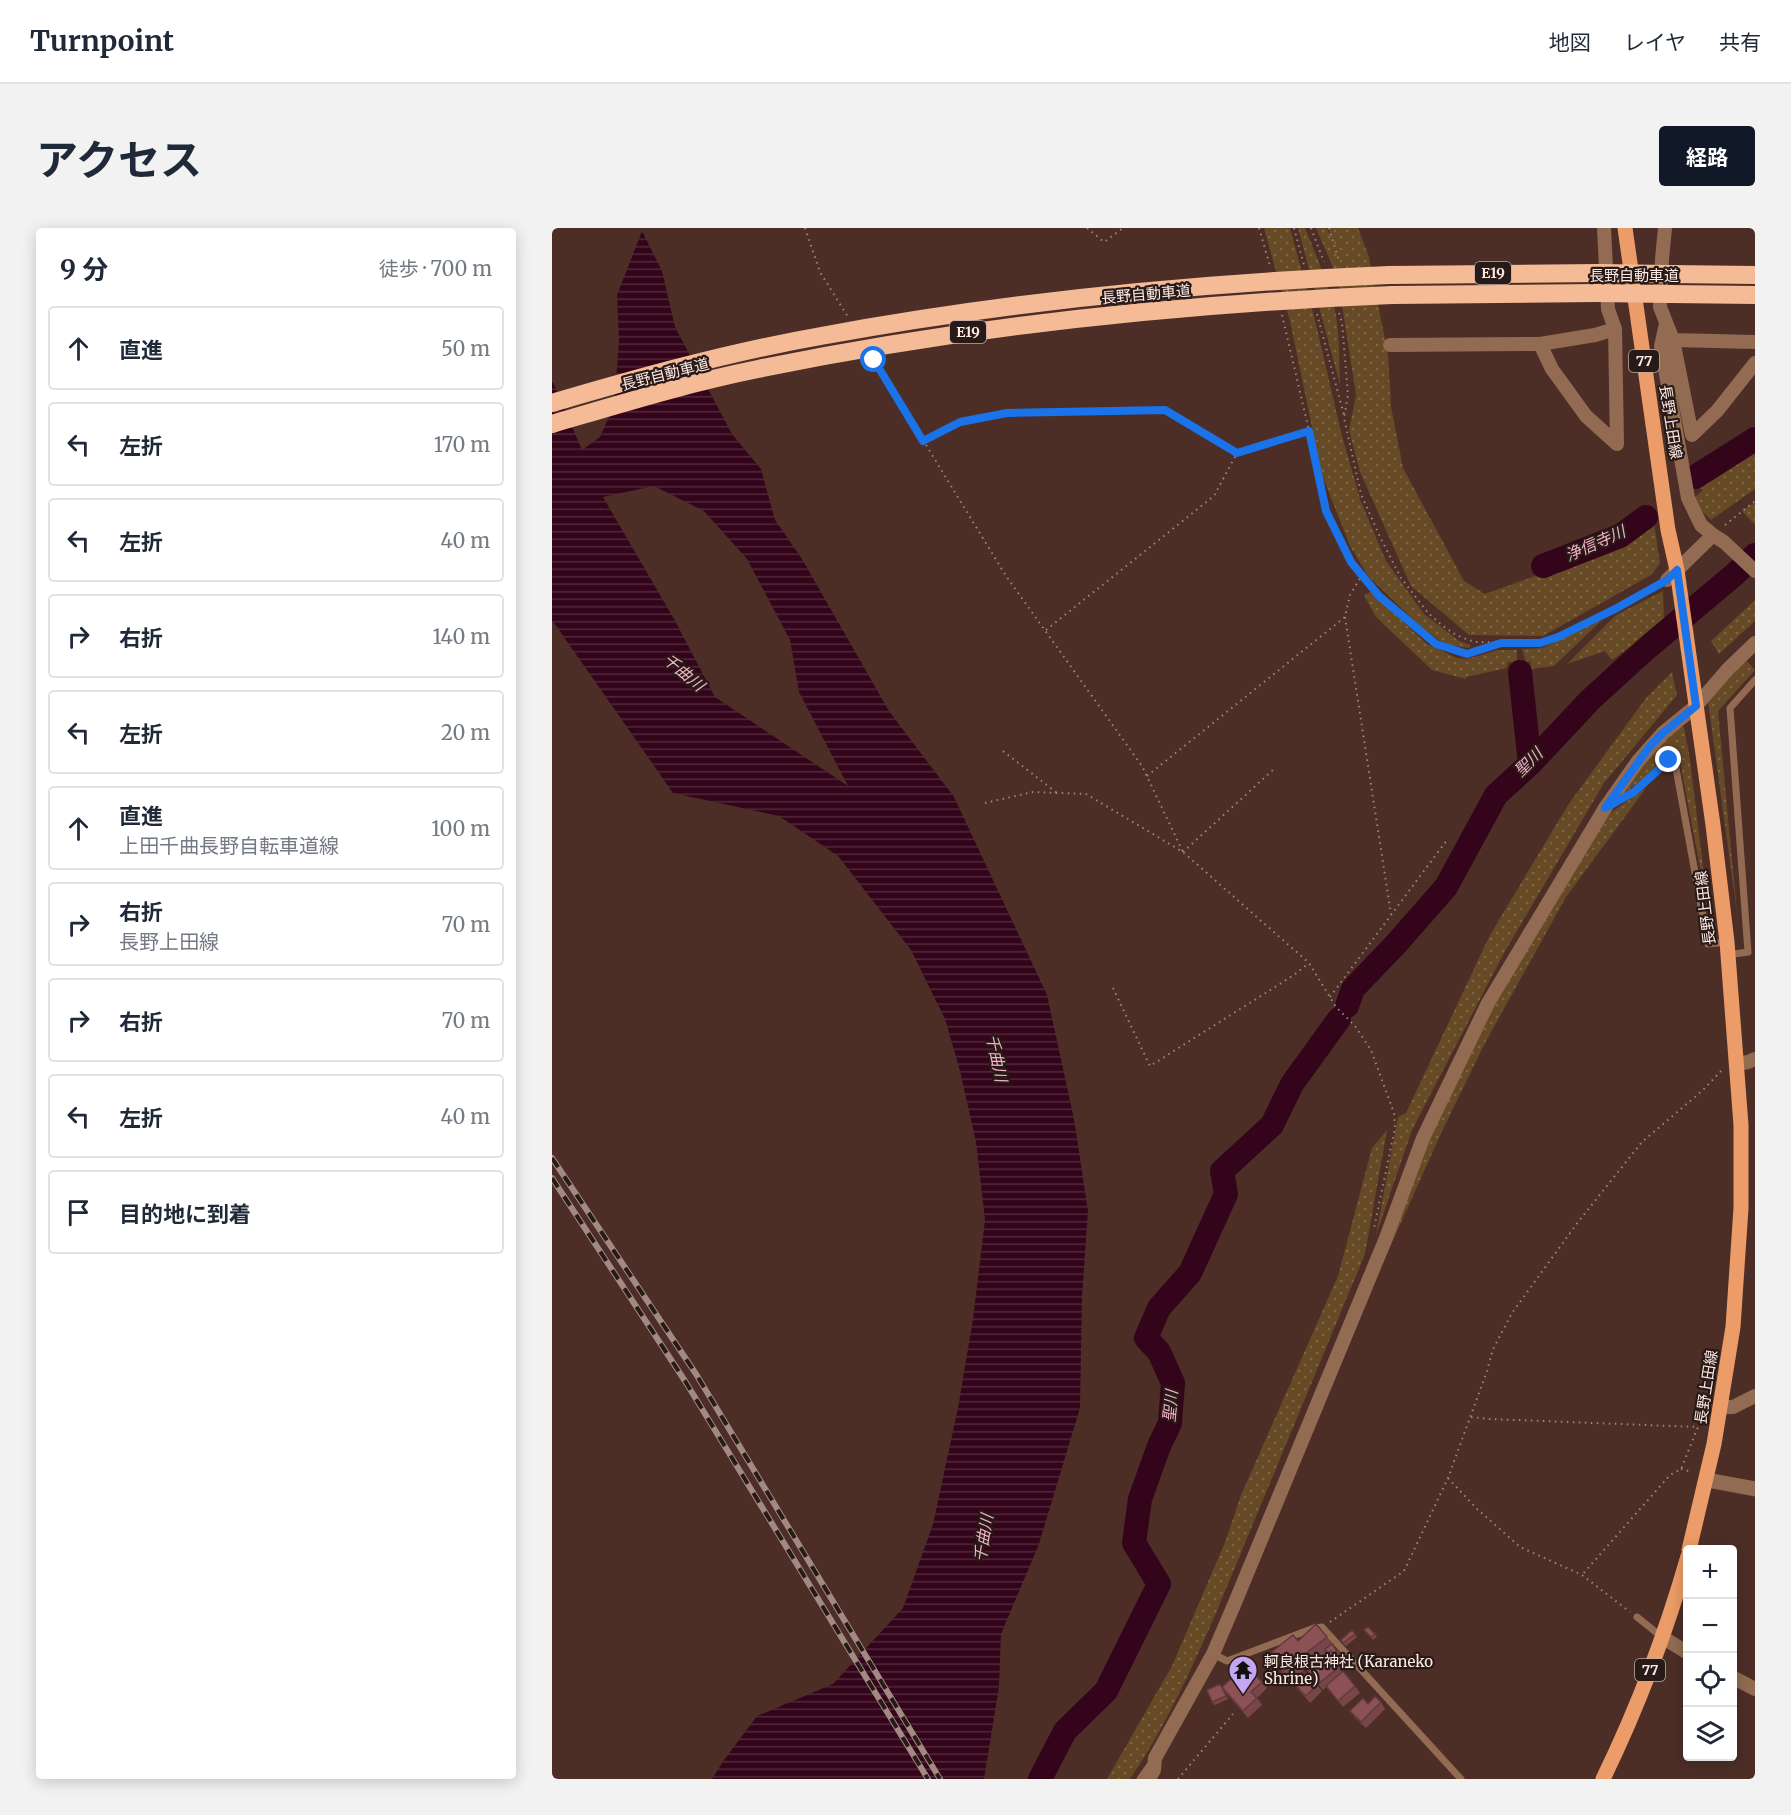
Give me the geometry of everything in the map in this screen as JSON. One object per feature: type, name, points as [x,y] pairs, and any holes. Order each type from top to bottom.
[{"type":"highway","name":"長野自動車道","points":[[552,403],[677,368],[819,336],[981,309],[1121,293],[1298,279],[1389,275],[1598,273],[1755,275]]},
{"type":"highway","name":"長野自動車道","points":[[552,424],[756,369],[908,341],[1136,312],[1298,299],[1392,295],[1596,293],[1755,295]]},
{"type":"main road","name":"長野上田線","points":[[1625,228],[1674,579],[1693,683],[1728,949],[1742,1125],[1741,1218],[1733,1327],[1707,1480],[1690,1545]]},
{"type":"main road","name":"77","points":[[1603,1779],[1634,1712],[1683,1572]]},
{"type":"street","points":[[1540,344],[1552,369],[1586,416],[1617,444],[1615,329],[1608,309],[1604,228]]},
{"type":"street","points":[[1665,228],[1660,307],[1673,340],[1692,435],[1717,411],[1755,363]]},
{"type":"street","points":[[1666,324],[1662,346],[1688,498],[1701,525],[1755,571]]},
{"type":"street","points":[[1390,345],[1540,344],[1595,335],[1615,329]]},
{"type":"street","points":[[1673,340],[1755,342]]},
{"type":"street","points":[[1674,579],[1718,539]]},
{"type":"street","points":[[1149,1779],[1154,1770],[1155,1758],[1213,1654],[1386,1238],[1423,1138],[1488,1003],[1605,808],[1650,746],[1696,706],[1728,669],[1755,644]]},
{"type":"street","points":[[1737,1064],[1755,1059]]},
{"type":"street","points":[[1721,1407],[1733,1407],[1755,1396]]},
{"type":"street","points":[[1707,1480],[1755,1489]]},
{"type":"street","points":[[1662,1637],[1683,1650]]},
{"type":"street","points":[[1737,1680],[1755,1689]]},
{"type":"lane","points":[[1605,808],[1634,792],[1669,760],[1675,763],[1708,945],[1748,952],[1730,708],[1755,680]]},
{"type":"lane","points":[[1637,1617],[1662,1637]]},
{"type":"lane","points":[[1213,1654],[1227,1661],[1322,1627],[1461,1779]]},
{"type":"lane","points":[[1140,1779],[1155,1758]]},
{"type":"path","points":[[805,228],[820,272],[850,321]]},
{"type":"path","points":[[1087,228],[1104,242],[1123,228]]},
{"type":"path","points":[[1259,228],[1271,269]]},
{"type":"path","points":[[1294,228],[1306,273]]},
{"type":"path","points":[[1311,228],[1325,266]]},
{"type":"path","points":[[1329,228],[1339,261]]},
{"type":"path","points":[[1315,307],[1361,494],[1401,578],[1428,613],[1456,635],[1474,642],[1540,643],[1558,637],[1674,579]]},
{"type":"path","points":[[1280,309],[1326,511],[1351,562],[1379,596],[1436,644],[1467,654],[1501,643]]},
{"type":"path","points":[[1339,311],[1348,395],[1344,418]]},
{"type":"path","points":[[874,360],[1006,576],[1147,776],[1183,852]]},
{"type":"path","points":[[923,441],[960,422],[1007,413],[1165,410],[1237,453]]},
{"type":"path","points":[[1045,630],[1214,496],[1237,453],[1309,431]]},
{"type":"path","points":[[1718,539],[1755,501]]},
{"type":"path","points":[[1362,575],[1350,595],[1345,617],[1391,914]]},
{"type":"path","points":[[1147,776],[1345,617]]},
{"type":"path","points":[[1003,751],[1057,793]]},
{"type":"path","points":[[1183,852],[1274,769]]},
{"type":"path","points":[[985,804],[1033,792],[1086,794],[1183,852],[1309,963],[1336,1007],[1355,1026],[1371,1050],[1394,1113],[1395,1128],[1372,1236]]},
{"type":"path","points":[[1330,997],[1448,840]]},
{"type":"path","points":[[1113,988],[1150,1066],[1294,975],[1309,963]]},
{"type":"path","points":[[1322,1627],[1404,1571],[1448,1479],[1493,1349],[1512,1313],[1578,1222],[1642,1142],[1703,1090],[1725,1067],[1737,1064]]},
{"type":"path","points":[[1470,1417],[1698,1427],[1681,1469],[1670,1475],[1582,1575]]},
{"type":"path","points":[[1448,1479],[1476,1508],[1520,1547],[1582,1575],[1637,1617]]},
{"type":"path","points":[[1178,1779],[1233,1714]]},
{"type":"shaded area","points":[[1264,228],[1290,228],[1314,316],[1342,436],[1361,502],[1386,561],[1424,614],[1459,641],[1471,645],[1469,648],[1445,644],[1422,628],[1368,576],[1350,546],[1322,475],[1290,321]]},
{"type":"shaded area","points":[[1298,228],[1305,228],[1334,306],[1340,385]]},
{"type":"shaded area","points":[[1316,228],[1327,228],[1330,236],[1329,228],[1358,228],[1369,257],[1388,355],[1391,407],[1403,468],[1464,581],[1485,594],[1612,552],[1654,523],[1660,563],[1651,575],[1543,636],[1469,635],[1411,586],[1360,472],[1349,430],[1356,395],[1338,279]]},
{"type":"shaded area","points":[[1755,447],[1755,489],[1711,520],[1696,505],[1694,498],[1703,490],[1696,484]]},
{"type":"shaded area","points":[[1755,502],[1755,525],[1742,511]]},
{"type":"shaded area","points":[[1663,591],[1664,621],[1612,660],[1605,651],[1567,664],[1616,615]]},
{"type":"shaded area","points":[[1371,592],[1427,644],[1457,658],[1467,659],[1498,650],[1517,650],[1517,663],[1508,662],[1507,668],[1466,677],[1466,679],[1432,670],[1376,617],[1364,595]]},
{"type":"shaded area","points":[[1755,600],[1755,621],[1719,654],[1711,641]]},
{"type":"shaded area","points":[[1602,620],[1554,666],[1530,669],[1531,661],[1526,662],[1522,649],[1542,648]]},
{"type":"shaded area","points":[[1745,659],[1755,670],[1718,711],[1737,913],[1708,701]]},
{"type":"shaded area","points":[[1672,672],[1677,695],[1604,783],[1504,953],[1412,1130],[1376,1235],[1398,1117],[1406,1113],[1490,935],[1568,805],[1646,698]]},
{"type":"shaded area","points":[[1675,727],[1684,727],[1690,760],[1709,915],[1680,762],[1672,751],[1643,779],[1618,798],[1636,771]]},
{"type":"shaded area","points":[[1646,788],[1566,897],[1485,1043],[1444,1127],[1362,1309],[1423,1148],[1479,1032],[1545,914],[1610,813]]},
{"type":"shaded area","points":[[1387,1130],[1365,1254],[1216,1613],[1187,1677],[1143,1760],[1130,1779],[1107,1779],[1172,1666],[1226,1540],[1241,1495],[1338,1276],[1372,1148]]},
{"type":"water","name":"千曲川","points":[[642,231],[662,271],[675,327],[732,434],[761,469],[775,520],[802,559],[889,711],[954,797],[1047,995],[1074,1119],[1088,1211],[1082,1297],[1080,1408],[1039,1544],[1001,1634],[999,1687],[984,1779],[712,1779],[757,1716],[833,1684],[903,1608],[933,1524],[958,1408],[973,1319],[985,1220],[976,1142],[960,1071],[945,1019],[911,950],[838,856],[779,816],[673,793],[552,620],[552,380],[582,450],[600,437],[614,406],[619,340],[617,295]],"holes":[[[654,486],[704,511],[747,559],[790,640],[799,692],[848,786],[715,697],[674,619],[603,497]]]},
{"type":"building","points":[[1316,1624],[1327,1637],[1282,1672],[1268,1655],[1293,1635],[1298,1641]]},
{"type":"building","points":[[1368,1627],[1375,1634],[1371,1637],[1364,1630]]},
{"type":"building","points":[[1352,1630],[1355,1634],[1343,1643],[1341,1640]]},
{"type":"building","points":[[1332,1644],[1337,1651],[1333,1653],[1331,1651],[1328,1654],[1325,1649]]},
{"type":"building","points":[[1331,1651],[1339,1660],[1335,1664],[1338,1668],[1318,1684],[1307,1670]]},
{"type":"building","name":"軻良根古神社 (Karaneko Shrine)","points":[[1251,1671],[1262,1682],[1251,1692],[1257,1698],[1243,1711],[1222,1687],[1231,1679],[1237,1685]]},
{"type":"building","points":[[1343,1671],[1355,1686],[1338,1701],[1326,1686]]},
{"type":"building","points":[[1304,1672],[1317,1685],[1306,1696],[1293,1683]]},
{"type":"building","points":[[1220,1684],[1226,1696],[1212,1702],[1207,1690]]},
{"type":"building","points":[[1375,1696],[1381,1702],[1361,1722],[1350,1711],[1363,1698],[1368,1704]]},
{"type":"waterway","name":"浄信寺川","points":[[1695,477],[1755,439]]},
{"type":"waterway","name":"浄信寺川","points":[[1543,566],[1620,536],[1646,517]]},
{"type":"waterway","name":"聖川","points":[[1347,1006],[1353,989],[1446,887],[1496,795],[1530,764],[1590,700],[1755,555]]},
{"type":"waterway","name":"浄信寺川","points":[[1520,672],[1530,764]]},
{"type":"waterway","name":"聖川","points":[[1040,1779],[1065,1731],[1106,1691],[1159,1584],[1134,1543],[1140,1499],[1170,1423],[1173,1383],[1159,1352],[1146,1338],[1159,1308],[1190,1273],[1226,1194],[1222,1171],[1272,1125],[1292,1084],[1339,1019]]},
{"type":"railway","points":[[552,1158],[696,1374],[940,1779]]},
{"type":"railway","points":[[552,1178],[685,1381],[928,1779]]},
{"type":"place","name":"軻良根古神社 (Karaneko Shrine)","points":[[1243,1696]]},
{"type":"route","points":[[874,360],[923,441],[960,422],[1007,413],[1165,410],[1237,453],[1309,431],[1326,511],[1351,562],[1379,596],[1436,644],[1467,654],[1501,643],[1540,643],[1558,637],[1667,580],[1677,570],[1696,706],[1650,746],[1605,808],[1634,792],[1669,760]]}]
